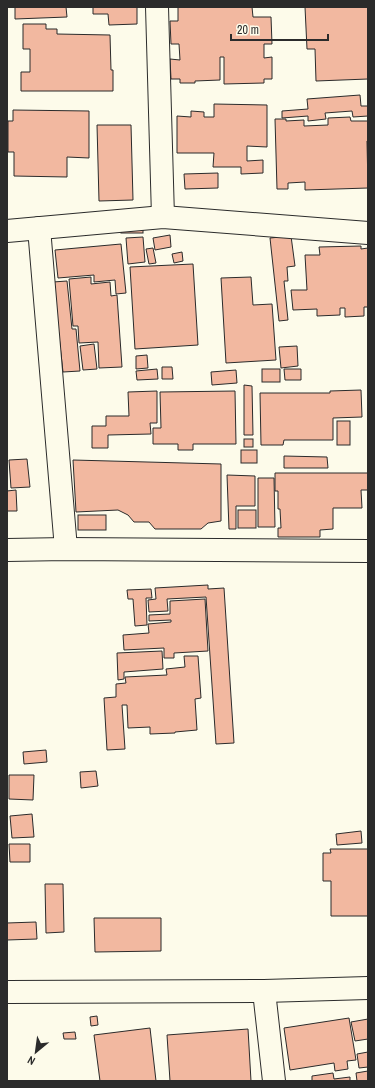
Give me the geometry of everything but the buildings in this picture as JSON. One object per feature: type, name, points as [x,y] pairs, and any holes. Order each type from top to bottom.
[{"type":"street","points":[[157,7],[163,217]]},
{"type":"street","points":[[7,231],[163,217],[368,234]]},
{"type":"street","points":[[40,228],[66,549]]},
{"type":"street","points":[[7,550],[368,551]]},
{"type":"street","points":[[7,992],[264,991],[368,988]]},
{"type":"street","points":[[264,991],[274,1081]]}]
